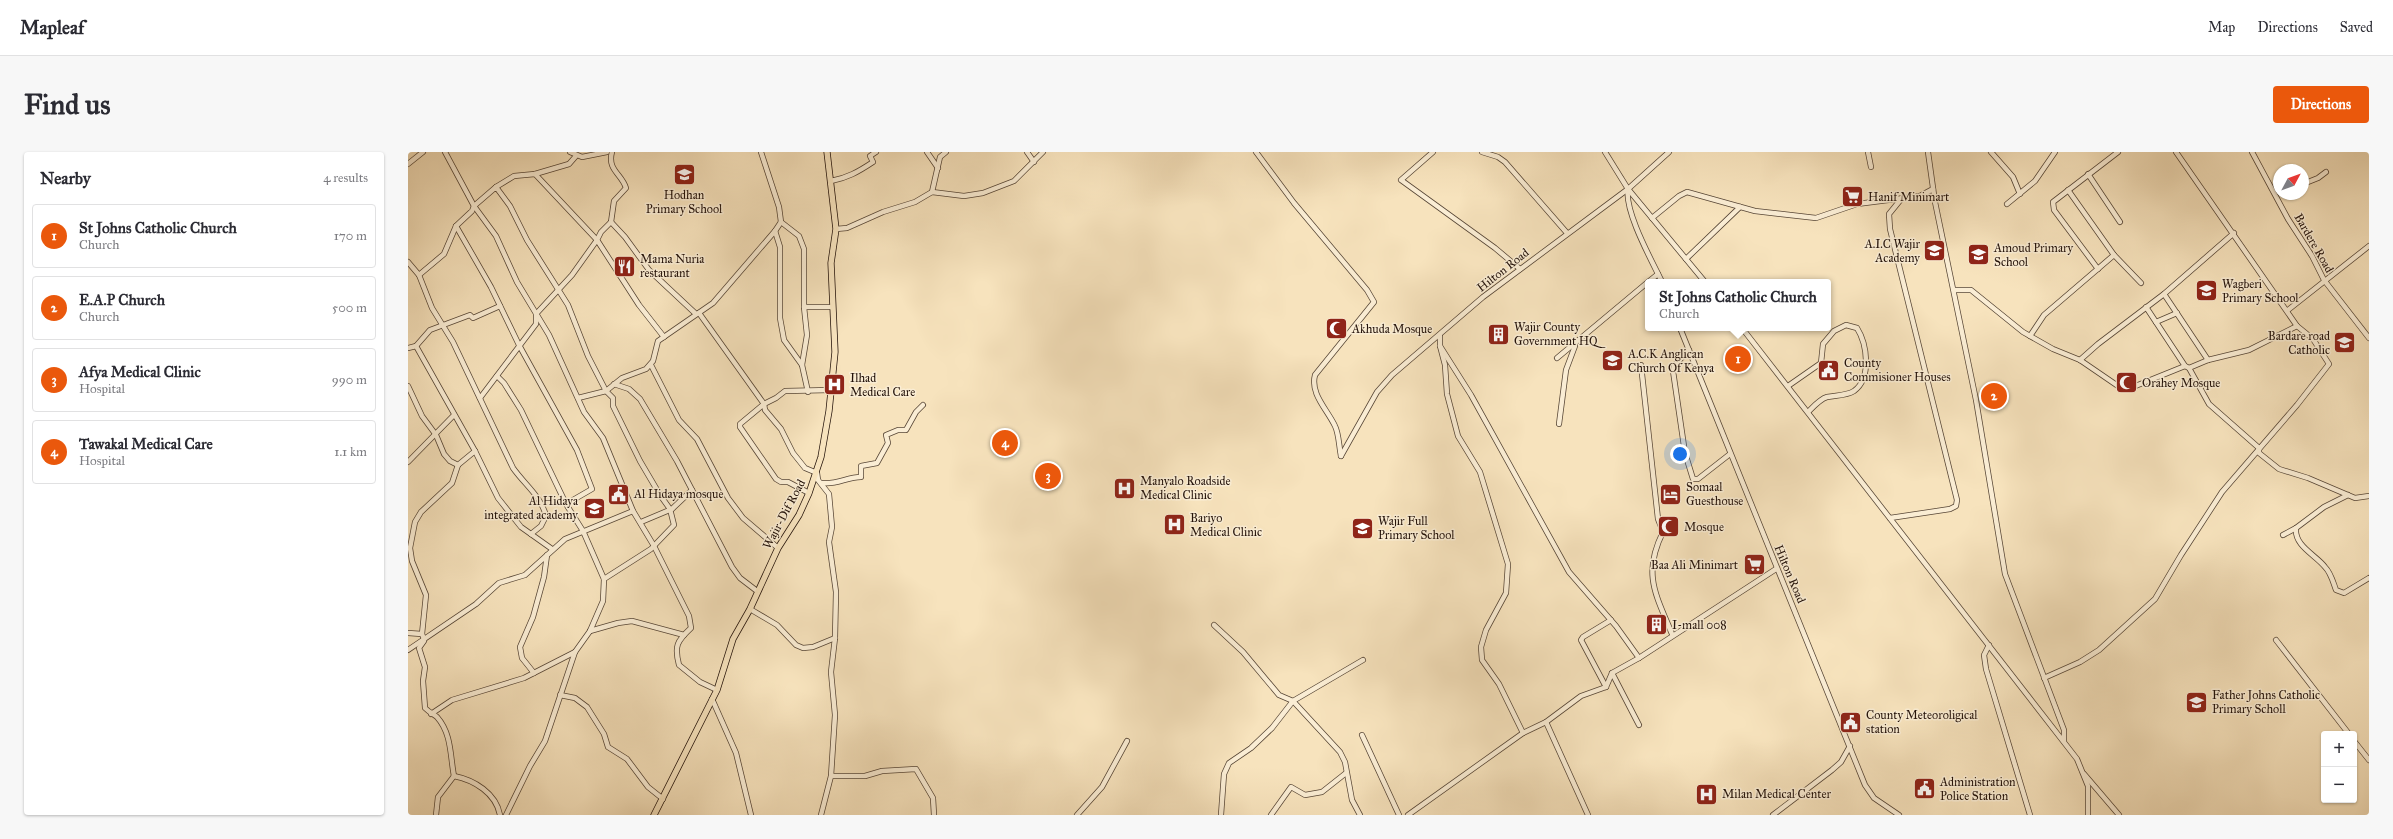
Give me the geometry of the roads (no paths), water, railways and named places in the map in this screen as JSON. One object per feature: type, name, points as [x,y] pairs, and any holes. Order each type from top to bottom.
[{"type":"main road","name":"Wajir-Dif Road","points":[[654,815],[717,690],[733,639],[750,610],[757,591],[778,548],[809,493],[817,473],[825,439],[835,352],[831,263],[836,229],[827,152]]},
{"type":"street","points":[[408,164],[423,152]]},
{"type":"street","points":[[445,152],[474,206],[496,236],[516,282],[549,335],[584,412],[603,438],[633,511],[641,522],[654,546],[691,620],[691,628],[678,643],[679,665],[700,682],[717,690]]},
{"type":"street","points":[[570,152],[576,156],[582,157],[608,152]]},
{"type":"street","points":[[480,398],[536,324],[536,314],[572,275],[601,232],[610,222],[614,201],[626,188],[624,182],[613,168],[612,152]]},
{"type":"street","points":[[761,152],[779,207],[781,222],[802,241],[804,249],[804,307],[807,334],[802,365],[808,392]]},
{"type":"street","points":[[830,181],[849,177],[873,162],[870,156],[876,152]]},
{"type":"street","points":[[927,152],[938,168]]},
{"type":"street","points":[[932,192],[940,157],[946,152]]},
{"type":"street","points":[[1027,152],[1034,162]]},
{"type":"street","points":[[836,229],[847,228],[883,212],[915,202],[932,192],[964,196],[982,193],[1014,181],[1043,152]]},
{"type":"street","name":"Hilton Road","points":[[1256,152],[1294,204],[1367,290],[1374,302],[1315,375],[1314,381],[1317,395],[1336,427],[1341,456],[1377,392],[1392,375],[1440,336],[1483,297],[1628,189],[1669,152]]},
{"type":"street","points":[[1433,152],[1401,180],[1495,248],[1520,269]]},
{"type":"street","points":[[1482,152],[1498,157],[1505,162],[1567,233]]},
{"type":"street","points":[[1605,152],[1628,189],[1703,279]]},
{"type":"street","points":[[1868,152],[1871,167]]},
{"type":"street","points":[[1928,152],[1935,202],[1976,400],[2005,574],[2064,730],[2064,741]]},
{"type":"street","points":[[1991,152],[2013,177],[2020,194]]},
{"type":"street","points":[[2007,204],[2040,175],[2055,152]]},
{"type":"street","points":[[2098,269],[2053,206],[2055,199],[2118,152]]},
{"type":"street","points":[[2044,678],[2080,662],[2099,650],[2156,599],[2181,555],[2222,492],[2328,368],[2329,364],[2313,339],[2297,326],[2288,310],[2176,152]]},
{"type":"street","name":"Bardere Road","points":[[2252,152],[2273,188]]},
{"type":"street","points":[[419,275],[444,254],[456,226],[472,211],[474,206],[496,187],[514,176],[535,174],[569,164],[576,156]]},
{"type":"street","points":[[2309,182],[2318,178],[2326,172]]},
{"type":"street","points":[[535,174],[597,240],[639,304],[664,337]]},
{"type":"street","points":[[2088,174],[2120,222]]},
{"type":"street","points":[[496,187],[510,206],[527,240],[568,305],[588,356],[606,391],[611,394],[613,406],[640,461],[670,509],[674,525],[654,546],[604,579]]},
{"type":"street","points":[[1628,189],[1628,196],[1636,226],[1660,279]]},
{"type":"street","points":[[1652,218],[1679,196],[1687,192],[1740,207],[1780,215],[1816,218],[1856,204],[1920,196],[1933,189]]},
{"type":"street","points":[[2068,190],[2114,255],[2141,283]]},
{"type":"street","points":[[1920,196],[1935,202]]},
{"type":"street","points":[[1890,518],[1950,509],[1956,506],[1958,500],[1890,229],[1889,214],[1902,198]]},
{"type":"street","name":"Bardere Road","points":[[2280,200],[2324,280],[2369,338]]},
{"type":"street","points":[[1686,259],[1740,207]]},
{"type":"street","points":[[610,222],[625,237],[649,270],[698,314],[764,404],[765,410],[781,429],[793,453],[805,468],[817,473],[829,494],[832,527],[829,542],[836,592],[835,638],[831,672],[835,715],[831,776],[821,815]]},
{"type":"street","points":[[578,398],[606,391],[614,384],[636,371],[646,369],[651,364],[658,341],[698,314],[727,290],[781,222]]},
{"type":"street","points":[[456,226],[491,286],[519,345],[577,450],[590,480],[592,489],[590,492],[566,504]]},
{"type":"street","points":[[775,231],[780,247],[780,318],[784,340],[802,365]]},
{"type":"street","points":[[2080,360],[2098,344],[2164,294],[2234,233]]},
{"type":"street","points":[[2288,310],[2324,280],[2369,246]]},
{"type":"street","points":[[2030,336],[2044,315],[2114,255]]},
{"type":"street","points":[[408,262],[419,275],[442,326],[453,342],[513,468],[526,486],[534,491],[544,508],[546,516],[541,526],[531,534]]},
{"type":"street","points":[[1652,279],[1658,274]]},
{"type":"street","points":[[1557,358],[1645,285]]},
{"type":"street","points":[[1954,290],[1971,290],[2030,336],[2080,360],[2118,386],[2128,389],[2208,360],[2250,350],[2297,326]]},
{"type":"street","points":[[2164,294],[2208,360]]},
{"type":"street","points":[[408,348],[416,346],[430,330],[470,315],[473,318],[500,306]]},
{"type":"street","points":[[804,307],[832,307]]},
{"type":"street","points":[[2146,307],[2210,404],[2259,448],[2259,454],[2279,469],[2308,478],[2348,495],[2361,498],[2369,496]]},
{"type":"street","points":[[2156,322],[2177,313]]},
{"type":"street","points":[[1788,386],[1821,364],[1822,344],[1830,335],[1846,325],[1857,328],[1864,344],[1866,356],[1866,365],[1860,385],[1850,393],[1826,397],[1808,412]]},
{"type":"street","name":"Hilton Road","points":[[1681,331],[1776,569],[1869,793],[1883,806],[1899,815]]},
{"type":"street","points":[[1744,331],[2077,759],[2083,773],[2089,798],[2088,815]]},
{"type":"street","points":[[1440,336],[1440,346],[1445,365],[1447,394],[1458,436],[1480,472],[1508,564],[1506,593],[1486,630],[1481,647],[1482,660],[1499,684],[1523,733]]},
{"type":"street","points":[[1559,424],[1566,370],[1573,349],[1580,340]]},
{"type":"street","points":[[416,346],[475,451],[498,498],[521,527],[552,549]]},
{"type":"street","points":[[1440,346],[1471,395],[1569,572],[1611,620],[1639,658]]},
{"type":"street","points":[[1689,350],[1674,366],[1673,371],[1686,453],[1693,479],[1698,479],[1730,454]]},
{"type":"street","points":[[651,364],[679,420],[697,439],[728,498],[743,518],[778,548]]},
{"type":"street","points":[[1641,365],[1658,519],[1663,532],[1656,547],[1652,586],[1672,634]]},
{"type":"street","points":[[497,376],[504,383],[521,410],[566,504],[583,531],[604,579],[603,601],[590,631],[574,652],[545,741],[530,766],[506,815]]},
{"type":"street","points":[[614,384],[629,389],[640,399],[692,490],[732,567],[740,578],[757,591]]},
{"type":"street","points":[[408,386],[422,416],[436,435],[444,454],[450,461],[458,465]]},
{"type":"street","points":[[809,493],[788,482],[781,482],[776,479],[740,427],[740,424],[764,404],[785,391],[808,392],[831,390]]},
{"type":"street","points":[[822,483],[834,484],[851,477],[861,477],[860,466],[877,463],[882,456],[888,443],[886,435],[898,430],[906,430],[916,412],[923,405]]},
{"type":"street","points":[[408,462],[454,415]]},
{"type":"street","points":[[424,639],[422,634],[426,595],[412,561],[410,548],[416,518],[452,483],[458,465],[475,451]]},
{"type":"street","points":[[641,522],[679,504],[692,490]]},
{"type":"street","points":[[2283,535],[2296,528],[2324,507],[2348,495]]},
{"type":"street","points":[[408,650],[476,604],[499,583],[525,575],[552,549],[565,539],[633,511]]},
{"type":"street","points":[[2296,528],[2296,532],[2306,551],[2324,566],[2336,590],[2344,593],[2369,578]]},
{"type":"street","points":[[408,539],[413,536]]},
{"type":"street","points":[[534,672],[522,658],[520,647],[533,617],[544,577],[547,554]]},
{"type":"street","points":[[1408,815],[1523,733],[1546,722],[1581,696],[1606,687],[1612,673],[1639,658],[1672,634],[1776,569]]},
{"type":"street","points":[[750,610],[777,626],[796,645],[803,648],[812,647],[835,638]]},
{"type":"street","points":[[1606,687],[1581,640],[1583,637],[1611,620]]},
{"type":"street","points":[[590,631],[618,622],[632,621],[684,635]]},
{"type":"street","points":[[1214,625],[1243,652],[1279,695],[1293,701],[1340,752],[1344,758],[1352,800],[1360,815]]},
{"type":"street","points":[[408,633],[422,634]]},
{"type":"street","points":[[424,639],[419,648],[425,666],[423,681],[425,708],[431,714],[435,715],[449,740],[454,776],[438,797],[436,815]]},
{"type":"street","points":[[2276,640],[2347,731]]},
{"type":"street","points":[[1989,645],[1984,655],[1986,669],[2030,815]]},
{"type":"street","points":[[431,714],[447,703],[463,696],[524,678],[574,652]]},
{"type":"street","points":[[1221,815],[1226,768],[1272,728],[1293,701],[1363,660]]},
{"type":"street","points":[[1612,673],[1639,725]]},
{"type":"street","points":[[560,696],[575,698],[587,707],[604,734],[608,747],[627,759],[648,787],[663,799]]},
{"type":"street","points":[[712,699],[736,754],[751,815]]},
{"type":"street","points":[[1546,722],[1588,815]]},
{"type":"street","points":[[1362,734],[1399,815]]},
{"type":"street","points":[[1077,815],[1102,787],[1128,741]]},
{"type":"street","points":[[2357,745],[2369,760]]},
{"type":"street","points":[[1773,815],[1841,762],[1850,746]]},
{"type":"street","points":[[831,776],[865,776],[882,770],[916,769],[933,798],[934,815]]},
{"type":"street","points":[[1271,815],[1291,787],[1305,795],[1322,792],[1346,773]]},
{"type":"street","points":[[2083,773],[2119,815]]},
{"type":"street","points":[[454,776],[472,782],[492,797],[498,805],[500,815]]},
{"type":"place","name":"Hodhan Primary School","points":[[684,174]]},
{"type":"place","name":"Hanif Minimart","points":[[1852,197]]},
{"type":"place","name":"A.I.C Wajir Academy","points":[[1935,251]]},
{"type":"place","name":"Amoud Primary School","points":[[1978,255]]},
{"type":"place","name":"Mama Nuria restaurant","points":[[624,266]]},
{"type":"place","name":"Wagberi Primary School","points":[[2207,291]]},
{"type":"place","name":"Akhuda Mosque","points":[[1337,329]]},
{"type":"place","name":"Wajir County Government HQ","points":[[1498,334]]},
{"type":"place","name":"Bardare road Catholic","points":[[2345,343]]},
{"type":"place","name":"St Johns Catholic Church","points":[[1738,359]]},
{"type":"place","name":"A.C.K Anglican Church Of Kenya","points":[[1613,361]]},
{"type":"place","name":"County Commisioner Houses","points":[[1828,370]]},
{"type":"place","name":"Orahey Mosque","points":[[2127,383]]},
{"type":"place","name":"Ilhad Medical Care","points":[[835,385]]},
{"type":"place","name":"E.A.P Church","points":[[1994,396]]},
{"type":"place","name":"Tawakal Medical Care","points":[[1005,443]]},
{"type":"place","name":"Afya Medical Clinic","points":[[1048,476]]},
{"type":"place","name":"Manyalo Roadside Medical Clinic","points":[[1124,488]]},
{"type":"place","name":"Al Hidaya mosque","points":[[619,494]]},
{"type":"place","name":"Somaal Guesthouse","points":[[1671,494]]},
{"type":"place","name":"Al Hidaya integrated academy","points":[[594,508]]},
{"type":"place","name":"Bariyo Medical Clinic","points":[[1175,525]]},
{"type":"place","name":"Mosque","points":[[1669,527]]},
{"type":"place","name":"Wajir Full Primary School","points":[[1362,528]]},
{"type":"place","name":"Baa Ali Minimart","points":[[1754,565]]},
{"type":"place","name":"I-mall 008","points":[[1656,625]]},
{"type":"place","name":"Father Johns Catholic Primary Scholl","points":[[2197,702]]},
{"type":"place","name":"County Meteoroligical station","points":[[1851,722]]},
{"type":"place","name":"Administration Police Station","points":[[1925,789]]},
{"type":"place","name":"Milan Medical Center","points":[[1706,794]]}]
